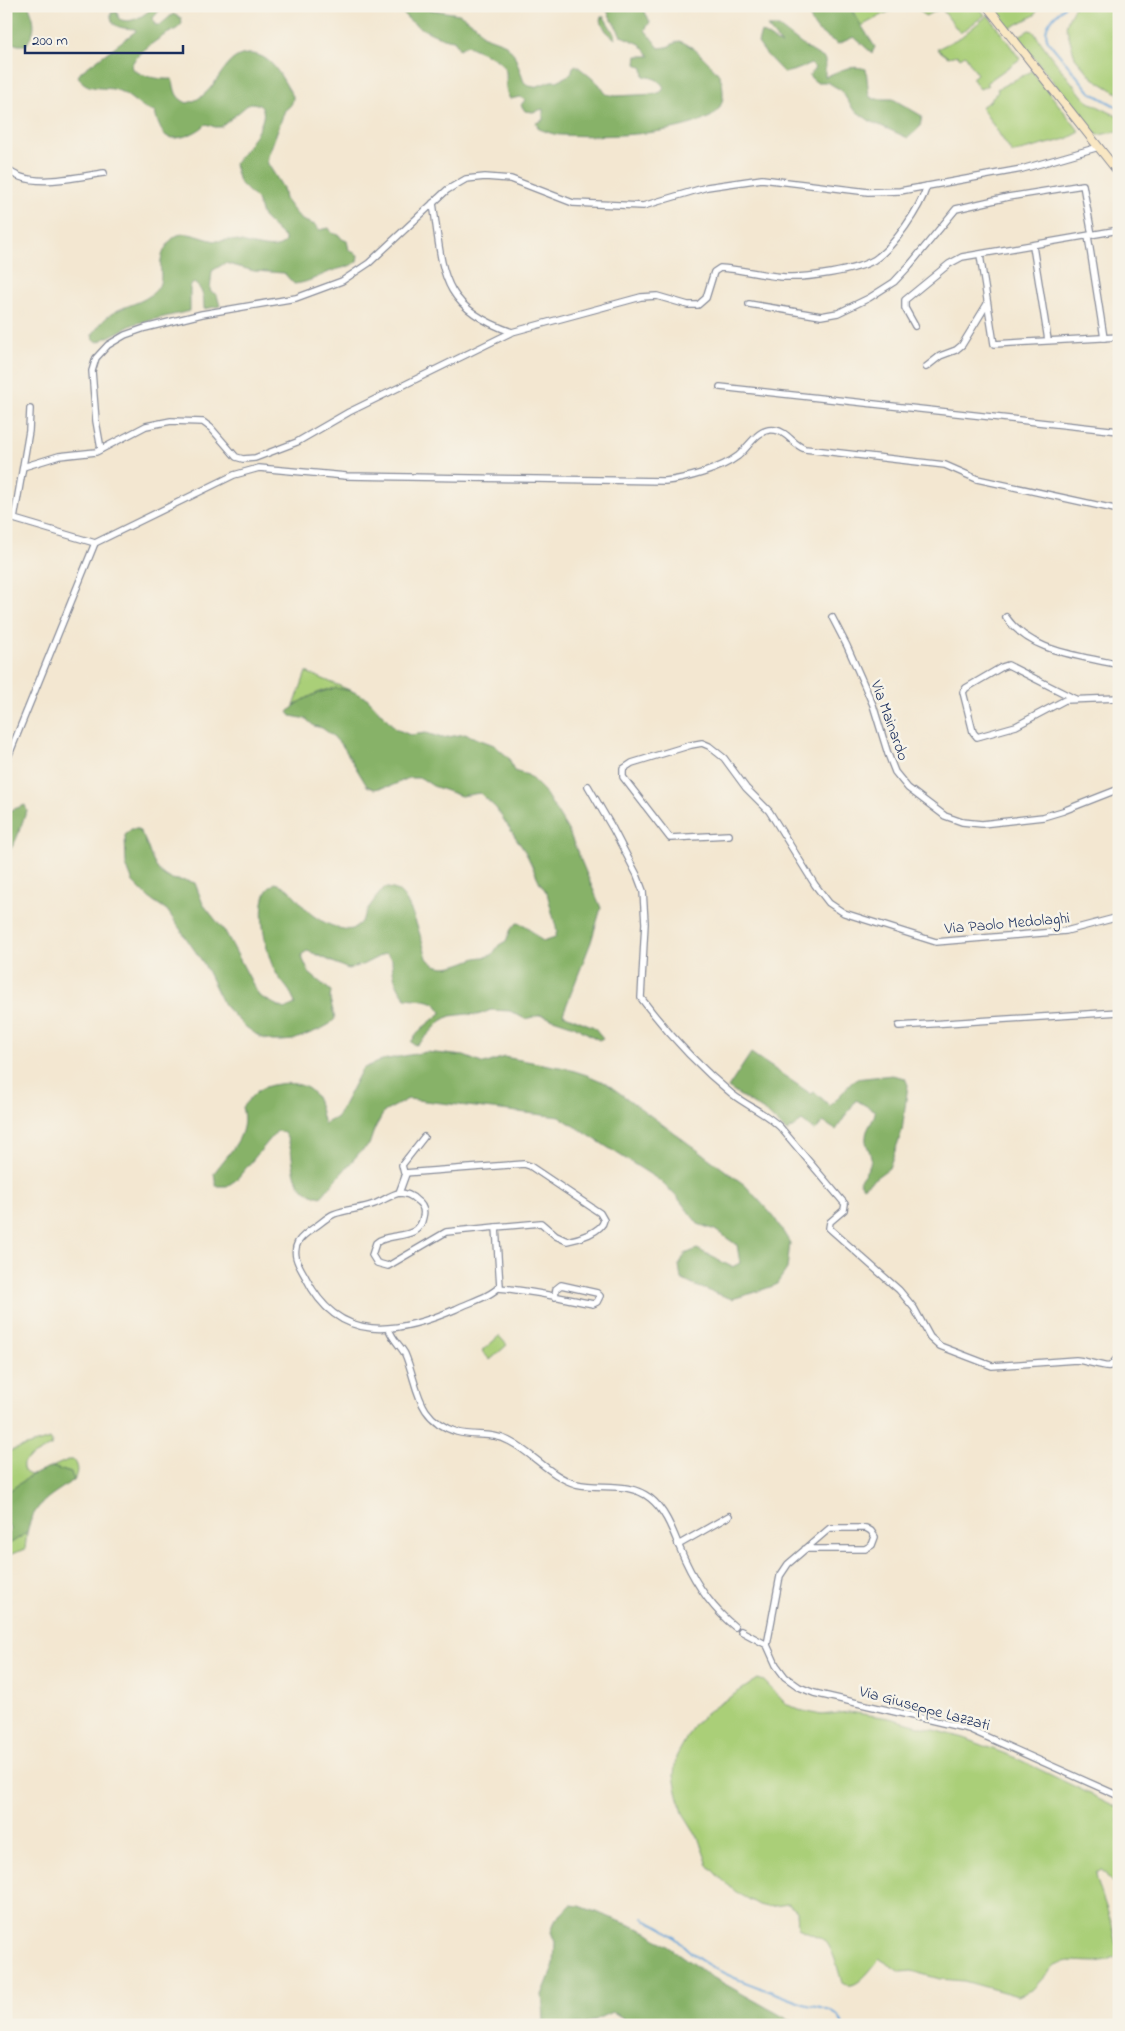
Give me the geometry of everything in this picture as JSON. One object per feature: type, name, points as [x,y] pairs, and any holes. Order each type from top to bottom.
[{"type":"main road","points":[[987,6],[1119,173]]},
{"type":"street","points":[[101,450],[96,421],[92,371],[96,358],[108,345],[130,333],[158,324],[296,298],[332,286],[350,277],[369,263],[456,184],[475,177],[511,179],[559,199],[586,205],[630,204],[645,206],[707,187],[762,179],[868,192],[894,191],[1022,169],[1099,148]]},
{"type":"street","points":[[6,168],[17,177],[30,180],[104,174]]},
{"type":"street","points":[[749,304],[829,316],[873,296],[894,282],[910,266],[954,210],[1008,197],[1083,184],[1104,338]]},
{"type":"street","points":[[23,467],[52,458],[101,450],[152,423],[171,421],[202,422],[211,428],[236,458],[243,460],[254,458],[296,442],[348,412],[512,332],[641,297],[657,296],[688,305],[698,304],[706,298],[714,272],[720,268],[762,275],[798,277],[830,273],[867,263],[877,258],[891,244],[919,205],[927,186]]},
{"type":"street","points":[[433,203],[444,272],[455,296],[469,310],[494,325],[512,332]]},
{"type":"street","points":[[915,326],[905,308],[905,300],[951,262],[962,257],[1119,230]]},
{"type":"street","points":[[1033,246],[1048,340]]},
{"type":"street","points":[[980,255],[994,344],[1119,337]]},
{"type":"street","points":[[926,367],[940,356],[956,350],[962,345],[987,304]]},
{"type":"street","points":[[720,387],[1119,432]]},
{"type":"street","points":[[30,409],[14,518],[95,543]]},
{"type":"street","points":[[6,762],[95,543],[237,474],[254,468],[346,476],[665,481],[686,477],[731,460],[759,435],[774,430],[781,432],[804,449],[944,464],[977,479],[1119,510]]},
{"type":"street","points":[[254,458],[254,468]]},
{"type":"street","name":"Via Mainardo","points":[[832,617],[873,705],[895,772],[912,792],[945,816],[958,821],[979,824],[1038,818],[1063,812],[1119,789]]},
{"type":"street","points":[[1006,617],[1019,633],[1041,645],[1119,664]]},
{"type":"street","points":[[1075,699],[1008,665],[963,692],[973,732],[977,737],[1016,726],[1062,702],[1075,699],[1119,700]]},
{"type":"street","name":"Via Paolo Medolaghi","points":[[729,835],[670,838],[623,776],[623,769],[632,763],[691,744],[702,743],[709,746],[724,758],[746,788],[768,811],[814,885],[829,903],[844,913],[936,942],[1066,932],[1119,917]]},
{"type":"street","points":[[588,786],[613,829],[637,875],[643,891],[644,923],[641,998],[670,1036],[710,1074],[733,1095],[768,1117],[780,1127],[845,1204],[844,1210],[830,1222],[829,1228],[899,1290],[914,1308],[930,1337],[937,1345],[992,1366],[1079,1360],[1107,1366],[1111,1365],[1119,1356]]},
{"type":"street","points":[[899,1026],[1119,1012]]},
{"type":"street","points":[[406,1174],[402,1170],[402,1165],[424,1137]]},
{"type":"street","points":[[406,1174],[526,1164],[600,1213],[604,1220],[599,1228],[567,1241],[556,1236],[545,1225],[539,1223],[496,1227],[446,1232],[390,1265],[380,1265],[372,1255],[376,1243],[382,1239],[410,1234],[417,1229],[423,1219],[423,1209],[419,1201],[408,1194],[399,1193],[373,1204],[329,1217],[304,1235],[299,1241],[296,1259],[308,1283],[330,1312],[340,1318],[378,1330],[389,1329],[428,1320],[486,1296],[498,1288],[501,1283],[496,1227]]},
{"type":"street","points":[[399,1193],[406,1174]]},
{"type":"street","points":[[498,1288],[517,1289],[555,1297],[593,1304],[597,1302],[600,1296],[597,1293],[561,1285],[556,1289],[555,1297]]},
{"type":"street","points":[[389,1329],[391,1336],[404,1354],[421,1403],[439,1422],[462,1433],[493,1435],[508,1440],[558,1475],[574,1483],[592,1486],[623,1487],[642,1494],[660,1509],[700,1588],[715,1608],[734,1627]]},
{"type":"street","points":[[678,1545],[729,1516]]},
{"type":"street","points":[[740,1631],[767,1644],[780,1576],[788,1564],[826,1530],[833,1528],[866,1528],[871,1531],[875,1538],[872,1545],[865,1549],[806,1549]]},
{"type":"street","name":"Via Giuseppe Lazzati","points":[[767,1644],[782,1674],[795,1685],[807,1691],[969,1729],[1119,1796]]},
{"type":"green space","points":[[9,6],[29,6],[34,26],[26,45],[18,45],[6,41],[6,18],[11,12]]},
{"type":"green space","points":[[155,6],[163,6],[153,18],[155,25],[160,25],[173,14],[181,18],[182,23],[144,50],[131,67],[139,73],[150,77],[172,79],[178,96],[187,103],[198,99],[206,93],[238,56],[256,54],[269,62],[280,74],[293,96],[293,101],[285,110],[267,159],[268,164],[283,188],[285,199],[302,220],[315,225],[319,230],[329,228],[332,233],[339,235],[347,241],[349,250],[358,255],[357,262],[308,281],[294,284],[284,273],[254,271],[225,263],[212,271],[210,291],[217,295],[220,306],[204,309],[202,294],[194,283],[190,286],[190,311],[134,324],[98,342],[93,339],[92,335],[107,317],[118,310],[145,299],[157,288],[161,281],[163,253],[169,242],[178,235],[190,234],[213,241],[230,240],[267,247],[280,246],[285,242],[285,238],[263,217],[257,200],[239,182],[234,164],[258,130],[263,112],[260,105],[250,103],[221,127],[206,124],[188,135],[173,138],[163,133],[155,112],[144,108],[117,90],[90,86],[81,81],[78,76],[136,31],[135,29],[122,28],[115,25],[111,18],[111,13],[117,12],[119,19],[129,21],[138,18]]},
{"type":"green space","points":[[400,6],[423,6],[425,9],[461,15],[476,25],[482,35],[504,43],[514,54],[524,82],[529,86],[535,87],[551,81],[557,81],[571,74],[573,67],[576,65],[599,84],[606,94],[616,96],[655,94],[661,92],[664,88],[653,78],[644,76],[643,68],[636,64],[637,56],[650,56],[640,44],[621,36],[606,6],[642,6],[650,22],[645,30],[659,48],[667,47],[679,41],[685,43],[705,58],[717,72],[723,87],[721,104],[711,117],[674,129],[616,135],[578,136],[553,134],[539,129],[536,123],[543,120],[543,109],[533,112],[525,111],[521,105],[525,100],[520,97],[510,99],[506,89],[506,72],[500,62],[467,45],[459,49],[454,40],[440,37],[422,29],[407,18]]},
{"type":"green space","points":[[807,6],[849,6],[875,47],[872,53],[854,37],[838,44],[818,31],[812,23]]},
{"type":"green space","points":[[851,6],[900,6],[861,26]]},
{"type":"green space","points":[[916,6],[978,6],[985,15],[960,33],[941,8],[925,16]]},
{"type":"green space","points":[[989,6],[1039,6],[1035,15],[1008,29]]},
{"type":"green space","points":[[1075,6],[1119,6],[1119,94],[1093,78],[1075,57],[1066,26]]},
{"type":"green space","points":[[988,15],[1020,59],[986,83],[988,85],[980,89],[972,78],[977,74],[965,55],[960,58],[958,55],[948,57],[937,49],[961,37]]},
{"type":"green space","points":[[601,17],[604,17],[615,35],[615,39],[606,31],[600,20]]},
{"type":"green space","points":[[767,27],[779,27],[805,47],[825,59],[825,77],[855,67],[866,69],[869,96],[874,99],[893,99],[922,116],[920,127],[908,138],[870,121],[853,109],[841,90],[827,82],[816,82],[809,76],[815,68],[811,64],[784,73],[758,43],[761,32],[782,45]]},
{"type":"green space","points":[[1029,30],[1033,31],[1084,98],[1119,117],[1119,131],[1095,134],[1019,39],[1019,36]]},
{"type":"green space","points":[[1032,71],[1080,132],[1067,139],[1012,153],[981,107],[990,101],[998,91],[997,89]]},
{"type":"green space","points":[[306,672],[352,691],[335,689],[322,691],[294,706]]},
{"type":"green space","points":[[336,688],[352,691],[367,698],[396,729],[410,735],[426,733],[442,738],[465,734],[494,745],[509,758],[514,771],[528,775],[544,791],[569,832],[601,908],[591,942],[563,1014],[594,1027],[603,1038],[599,1040],[574,1026],[541,1015],[525,1019],[510,1011],[491,1010],[478,1015],[450,1016],[441,1021],[419,1044],[415,1045],[411,1042],[421,1029],[441,1013],[439,1008],[432,1002],[406,998],[395,980],[392,959],[386,953],[362,965],[348,969],[307,951],[301,955],[309,973],[331,991],[330,999],[335,1019],[321,1029],[293,1040],[272,1041],[260,1037],[243,1025],[224,1005],[204,964],[167,910],[149,898],[133,882],[126,865],[125,835],[131,829],[138,829],[142,834],[160,872],[172,879],[195,883],[203,904],[226,933],[259,996],[284,1009],[295,1004],[272,964],[266,944],[262,912],[266,893],[275,883],[286,887],[318,919],[344,929],[355,928],[362,921],[384,888],[396,890],[410,907],[427,958],[438,966],[457,965],[476,958],[492,955],[499,945],[506,941],[511,929],[517,923],[525,925],[543,941],[555,937],[557,931],[547,893],[540,883],[526,853],[496,808],[480,793],[461,796],[433,786],[421,778],[409,778],[391,786],[374,789],[367,786],[344,748],[333,736],[322,728],[314,726],[306,719],[291,716],[288,712],[298,703],[310,697]]},
{"type":"green space","points":[[25,805],[27,811],[17,837],[9,851],[6,851],[6,812]]},
{"type":"green space","points":[[426,1052],[464,1056],[484,1064],[504,1057],[565,1068],[606,1083],[745,1185],[774,1217],[790,1243],[787,1269],[776,1285],[732,1299],[681,1279],[679,1265],[685,1254],[697,1249],[732,1267],[740,1263],[737,1245],[715,1230],[698,1224],[677,1197],[659,1180],[560,1117],[408,1099],[384,1112],[374,1130],[369,1145],[360,1152],[321,1197],[301,1186],[296,1178],[288,1140],[283,1132],[277,1131],[236,1180],[227,1186],[216,1186],[214,1173],[232,1150],[241,1134],[244,1117],[242,1107],[259,1090],[272,1085],[288,1083],[309,1089],[318,1101],[324,1124],[337,1117],[362,1069],[382,1060]]},
{"type":"green space","points":[[751,1053],[811,1094],[815,1092],[830,1106],[855,1079],[892,1075],[905,1078],[908,1085],[902,1131],[889,1168],[863,1187],[859,1181],[871,1160],[866,1133],[874,1118],[875,1111],[856,1100],[836,1130],[823,1122],[815,1131],[802,1121],[787,1132],[767,1113],[728,1088]]},
{"type":"green space","points":[[499,1336],[507,1345],[490,1360],[482,1351]]},
{"type":"green space","points":[[50,1439],[52,1442],[51,1446],[23,1463],[24,1471],[32,1475],[6,1493],[6,1452]]},
{"type":"green space","points":[[68,1460],[73,1460],[77,1467],[74,1480],[71,1473],[52,1467]]},
{"type":"green space","points":[[52,1467],[71,1473],[74,1480],[44,1501],[34,1514],[27,1533],[6,1546],[6,1537],[11,1529],[6,1522],[6,1493],[32,1475]]},
{"type":"green space","points":[[27,1533],[25,1549],[6,1556],[6,1546]]},
{"type":"green space","points":[[758,1679],[764,1681],[786,1704],[799,1710],[821,1715],[849,1712],[889,1718],[964,1738],[1016,1758],[1119,1808],[1119,1891],[1102,1870],[1096,1873],[1116,1939],[1116,1956],[1096,1962],[1068,1961],[1055,1965],[1032,1990],[1018,1996],[964,1981],[940,1979],[911,1971],[901,1972],[880,1959],[858,1982],[853,1985],[842,1983],[828,1944],[820,1937],[798,1928],[797,1911],[788,1904],[767,1907],[759,1905],[736,1892],[716,1874],[708,1865],[698,1837],[683,1813],[674,1775],[676,1757],[694,1724],[716,1706]]},
{"type":"green space","points":[[571,1905],[580,1906],[648,1932],[707,1974],[798,2025],[620,2025],[623,2018],[613,2012],[584,2025],[536,2025],[544,2020],[542,1995],[554,1965],[555,1942],[551,1932],[556,1919]]},
{"type":"waterway","points":[[1065,6],[1050,21],[1046,30],[1048,41],[1090,92],[1119,108]]},
{"type":"waterway","points":[[643,1918],[664,1929],[699,1959],[723,1973],[801,2003],[831,2012],[840,2019],[843,2025]]}]
